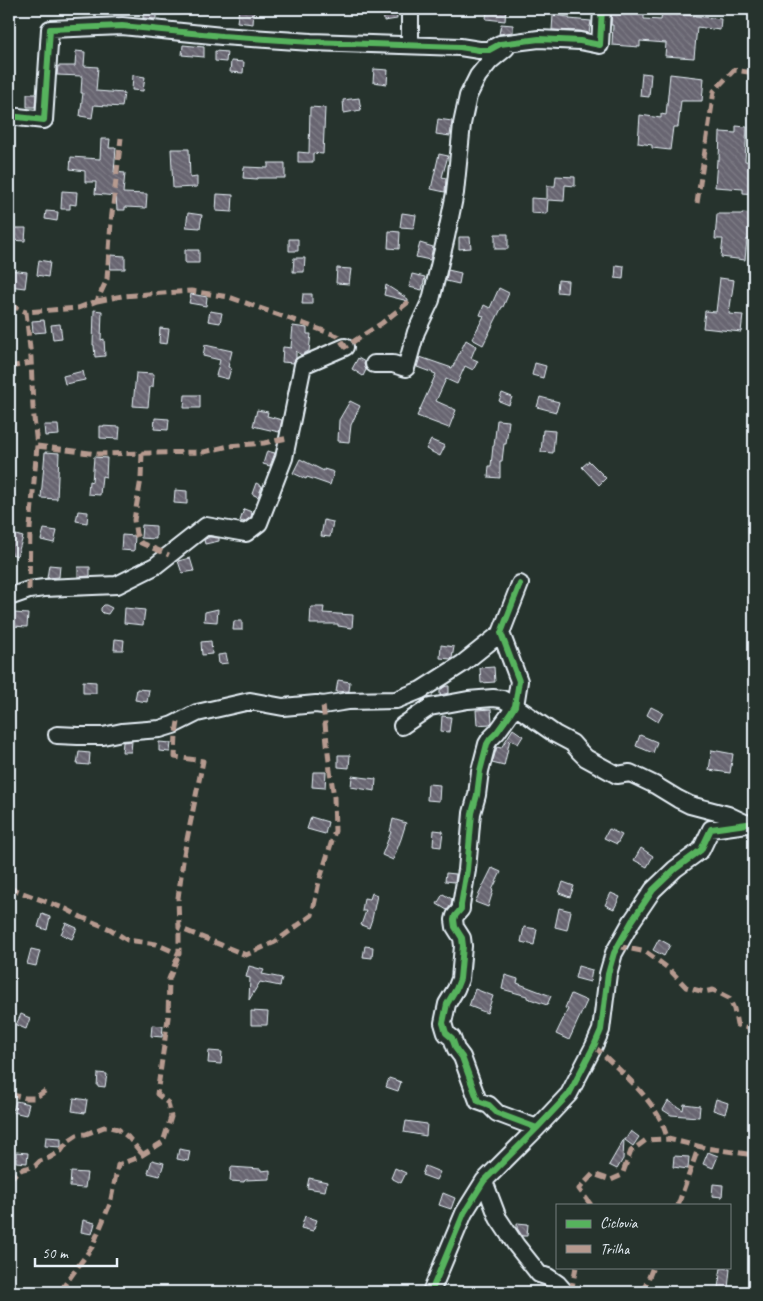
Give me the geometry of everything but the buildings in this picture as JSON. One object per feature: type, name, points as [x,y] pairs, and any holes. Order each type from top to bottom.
[{"type":"street","points":[[410,9],[410,45]]},
{"type":"street","points":[[9,116],[44,120],[50,28],[122,26],[222,36],[311,42],[460,47],[489,50],[500,44],[540,39],[580,41],[600,45],[602,9]]},
{"type":"street","points":[[374,364],[392,364],[406,368],[416,332],[431,300],[446,236],[455,193],[462,124],[468,96],[478,76],[490,61],[514,42]]},
{"type":"street","points":[[9,597],[29,590],[44,588],[117,586],[155,566],[206,526],[246,533],[259,523],[284,458],[302,365],[345,347]]},
{"type":"street","points":[[56,734],[103,736],[122,732],[160,729],[197,713],[250,701],[283,708],[348,701],[396,700],[421,690],[454,669],[501,633],[520,584]]},
{"type":"street","points":[[501,633],[519,681],[515,706],[487,744],[480,772],[472,813],[467,870],[461,905],[454,920],[454,927],[462,938],[463,946],[460,979],[456,990],[447,1004],[443,1022],[446,1033],[452,1038],[456,1049],[462,1057],[478,1101],[489,1105],[497,1112],[537,1128]]},
{"type":"street","points":[[402,726],[430,707],[468,700],[502,699],[572,743],[586,758],[618,775],[630,773],[690,805],[728,815],[751,824]]},
{"type":"street","points":[[430,1292],[464,1213],[484,1181],[569,1094],[601,1030],[608,974],[614,953],[632,921],[653,890],[701,850],[711,828],[728,815]]},
{"type":"street","points":[[711,828],[751,824]]},
{"type":"street","points":[[484,1181],[498,1218],[516,1245],[539,1274],[548,1277],[558,1284],[564,1292]]},
{"type":"marked path","points":[[697,203],[714,91],[734,70],[754,73]]},
{"type":"marked path","points":[[29,590],[30,528],[37,446],[26,312],[78,308],[97,301],[107,279],[111,222],[121,138]]},
{"type":"marked path","points":[[97,301],[122,296],[191,291],[229,297],[338,336],[345,347],[382,323],[411,300]]},
{"type":"marked path","points":[[9,305],[26,312]]},
{"type":"marked path","points":[[9,367],[31,363]]},
{"type":"marked path","points":[[37,446],[97,454],[204,452],[229,446],[264,443],[288,438]]},
{"type":"marked path","points":[[142,453],[141,479],[134,520],[136,534],[141,543],[169,555]]},
{"type":"marked path","points":[[178,722],[175,757],[203,761],[184,854],[178,898],[179,928],[246,955],[275,942],[312,915],[319,882],[335,831],[334,797],[323,705]]},
{"type":"marked path","points":[[9,888],[66,909],[110,929],[127,940],[156,944],[179,954],[179,928]]},
{"type":"marked path","points":[[617,946],[646,952],[668,968],[686,987],[704,992],[713,990],[729,998],[734,1009],[737,1025],[754,1028]]},
{"type":"marked path","points":[[63,1292],[64,1286],[92,1247],[110,1204],[118,1165],[139,1157],[163,1142],[171,1117],[168,1103],[157,1094],[168,1018],[169,979],[179,954]]},
{"type":"marked path","points":[[594,1046],[629,1079],[653,1107],[668,1139]]},
{"type":"marked path","points":[[9,1094],[25,1098],[35,1098],[45,1091]]},
{"type":"marked path","points":[[9,1180],[17,1172],[35,1166],[40,1161],[61,1151],[68,1141],[77,1135],[86,1134],[104,1127],[118,1129],[128,1137],[143,1155]]},
{"type":"marked path","points":[[590,1204],[579,1189],[593,1174],[611,1180],[622,1175],[631,1151],[646,1140],[668,1139],[706,1148],[754,1155]]},
{"type":"marked path","points":[[678,1204],[699,1146]]},
{"type":"marked path","points":[[571,1292],[576,1268]]},
{"type":"marked path","points":[[643,1292],[653,1268]]},
{"type":"cycle path","points":[[9,116],[44,120],[50,29],[122,26],[222,36],[311,42],[460,47],[489,50],[500,44],[539,39],[580,41],[600,45],[602,9]]},
{"type":"cycle path","points":[[520,584],[501,633],[519,681],[515,706],[487,744],[480,771],[477,795],[472,813],[467,870],[461,909],[454,920],[455,927],[462,938],[463,946],[460,979],[447,1004],[443,1023],[446,1033],[452,1038],[456,1049],[462,1057],[478,1101],[489,1105],[497,1113],[537,1128]]},
{"type":"cycle path","points":[[431,1292],[464,1213],[484,1181],[569,1094],[601,1030],[608,974],[614,953],[632,921],[653,890],[675,869],[701,850],[711,829],[754,823]]}]
